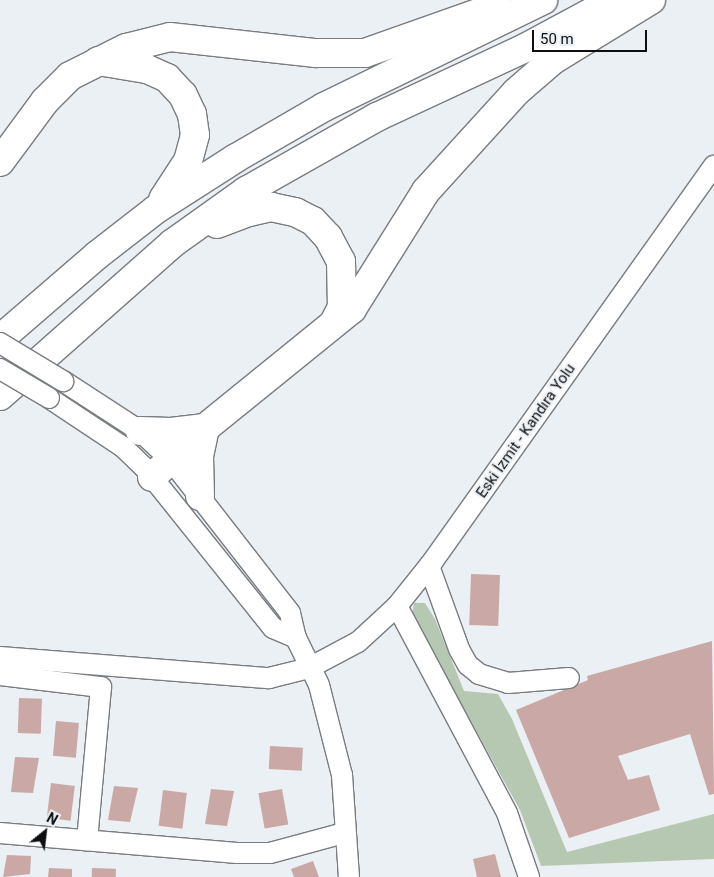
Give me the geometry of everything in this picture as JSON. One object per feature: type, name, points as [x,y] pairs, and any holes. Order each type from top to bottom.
[{"type":"highway","points":[[0,162],[45,101],[70,76],[126,48],[170,37],[316,53],[365,53],[517,0]]},
{"type":"highway","points":[[0,341],[96,256],[155,210],[324,107],[543,0]]},
{"type":"highway","points":[[0,396],[173,242],[246,192],[377,117],[525,48],[614,0]]},
{"type":"highway","points":[[161,468],[205,428],[352,309],[426,190],[480,128],[553,60],[651,0]]},
{"type":"highway","points":[[97,61],[139,67],[167,78],[183,95],[192,114],[194,135],[188,161],[155,210]]},
{"type":"highway","points":[[173,242],[249,212],[270,207],[295,212],[313,221],[328,237],[341,261],[342,307],[332,327]]},
{"type":"highway","points":[[140,431],[171,432],[205,428]]},
{"type":"highway","points":[[200,496],[198,466],[205,428]]},
{"type":"street","name":"Eski İzmit - Kandıra Yolu","points":[[0,656],[270,678],[309,668],[358,642],[397,606],[429,566],[714,166]]},
{"type":"street","points":[[0,341],[140,431],[161,468],[273,628],[296,638]]},
{"type":"street","points":[[0,369],[49,398],[123,447],[161,468],[200,496],[290,613],[296,638],[309,668],[319,685],[342,775],[344,834],[349,877]]},
{"type":"street","points":[[429,566],[459,649],[468,664],[479,674],[508,683],[569,678]]},
{"type":"street","points":[[397,606],[507,813],[529,877]]},
{"type":"street","points":[[0,675],[101,687],[87,840]]},
{"type":"street","points":[[0,833],[270,853],[344,834]]},
{"type":"green space","points":[[414,603],[425,603],[435,619],[464,691],[498,694],[512,719],[567,852],[714,814],[714,859],[541,866],[520,810],[412,615]]},
{"type":"building","points":[[471,574],[500,575],[498,626],[469,625]]},
{"type":"building","points":[[712,641],[714,794],[709,795],[690,734],[618,756],[628,780],[649,775],[660,810],[569,838],[516,710],[588,680],[587,676]]},
{"type":"building","points":[[19,698],[42,699],[41,734],[18,733]]},
{"type":"building","points":[[56,721],[79,723],[76,758],[53,756]]},
{"type":"building","points":[[270,746],[303,748],[302,771],[269,769]]},
{"type":"building","points":[[15,757],[39,758],[33,793],[11,792]]},
{"type":"building","points":[[51,783],[75,786],[71,821],[47,818]]},
{"type":"building","points":[[114,786],[138,788],[130,822],[108,820]]},
{"type":"building","points":[[211,789],[234,791],[227,826],[205,824]]},
{"type":"building","points":[[282,789],[288,824],[265,829],[258,793]]},
{"type":"building","points":[[163,790],[187,793],[182,829],[159,826]]},
{"type":"building","points":[[495,854],[501,877],[477,877],[473,859]]},
{"type":"building","points":[[7,855],[31,856],[30,874],[3,877]]},
{"type":"building","points":[[313,861],[319,877],[294,877],[291,869]]},
{"type":"building","points":[[49,868],[72,869],[72,877],[48,877]]},
{"type":"building","points":[[92,868],[116,869],[116,877],[92,877]]}]
